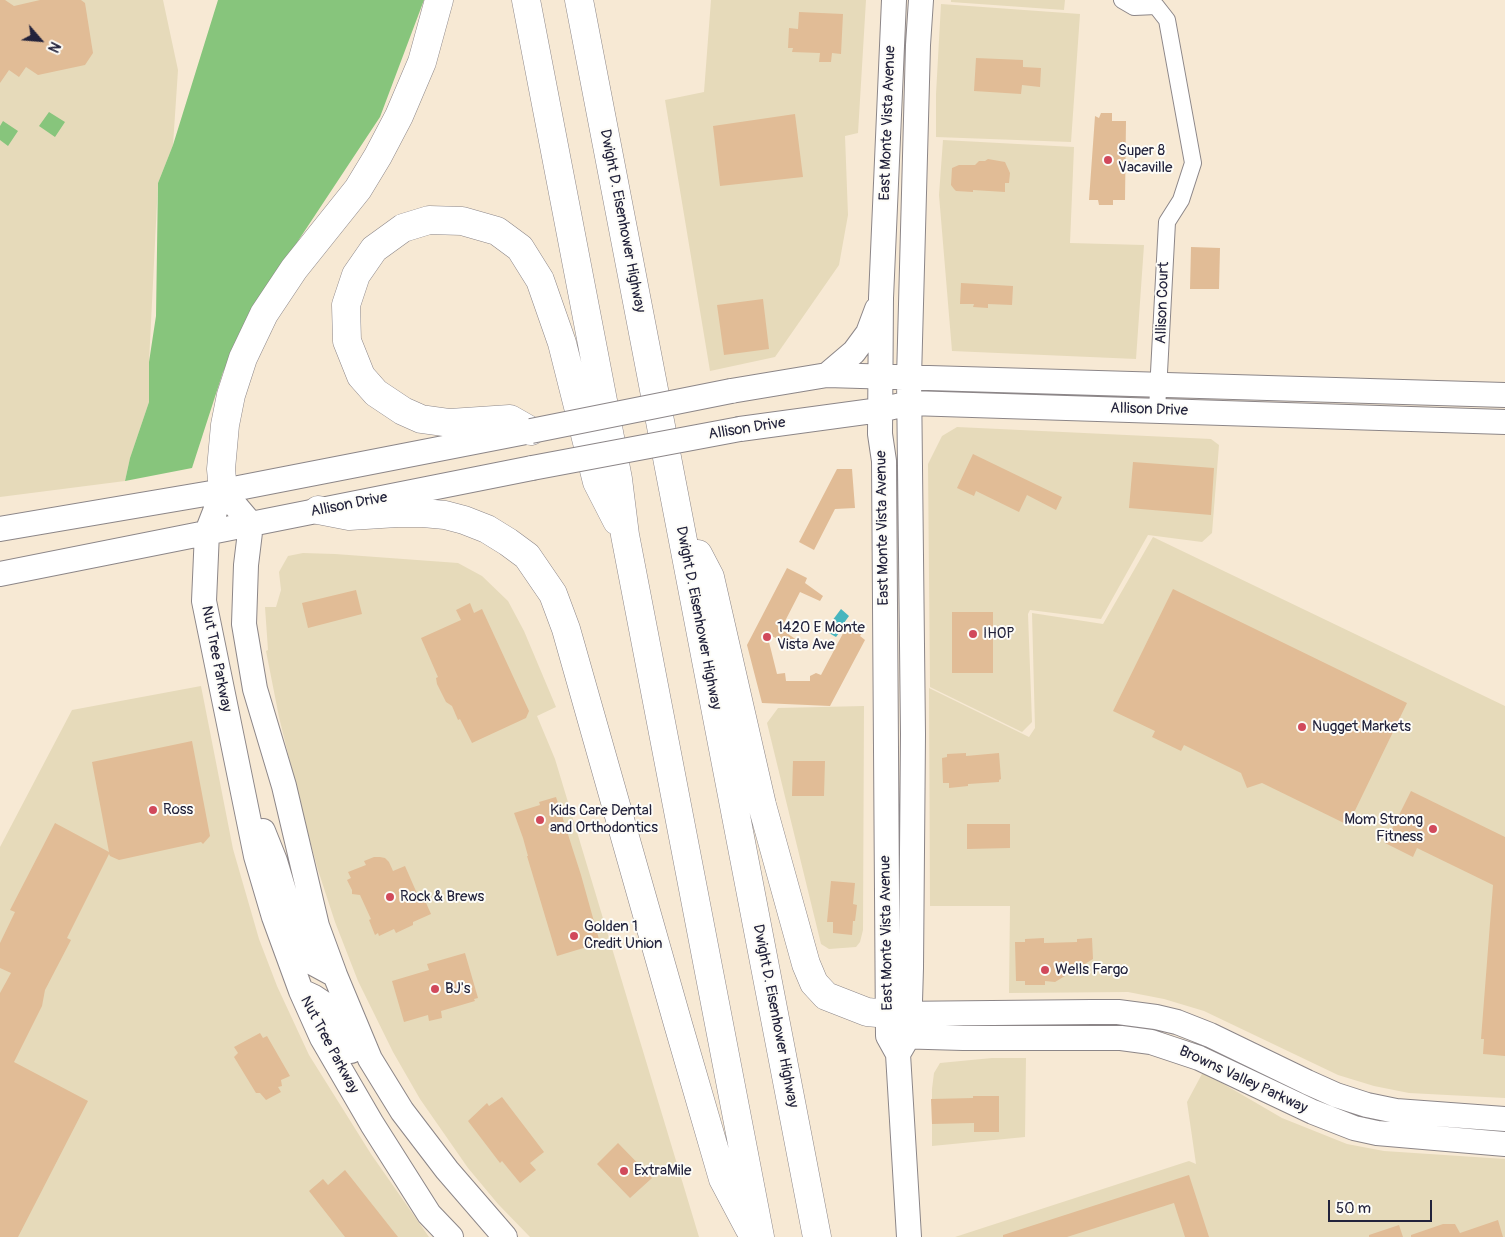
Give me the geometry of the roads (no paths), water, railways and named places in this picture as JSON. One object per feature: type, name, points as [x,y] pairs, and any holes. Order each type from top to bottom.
[{"type":"highway","points":[[223,491],[221,469],[225,425],[230,395],[243,358],[264,314],[294,269],[358,189],[378,156],[399,116],[422,62],[439,0]]},
{"type":"highway","points":[[526,0],[618,478],[625,535],[760,1237]]},
{"type":"highway","name":"Dwight D. Eisenhower Highway","points":[[579,0],[817,1237]]},
{"type":"highway","points":[[530,431],[510,419],[450,423],[421,419],[403,411],[376,393],[362,376],[347,341],[346,305],[356,275],[374,249],[403,228],[429,220],[462,221],[497,231],[520,248],[540,280],[562,344],[597,482],[625,535]]},
{"type":"highway","points":[[318,510],[349,516],[423,513],[445,515],[464,520],[487,529],[527,556],[553,594],[566,629],[672,1006],[723,1179],[754,1237]]},
{"type":"highway","points":[[679,520],[710,577],[762,805],[795,927],[814,983],[826,996],[867,1012],[898,1030]]},
{"type":"highway","points":[[809,1195],[826,1237]]},
{"type":"main road","name":"East Monte Vista Avenue","points":[[894,0],[881,298],[880,376],[880,438],[884,461],[886,985],[898,1030],[909,1237]]},
{"type":"main road","name":"East Monte Vista Avenue","points":[[898,1030],[911,968],[913,734],[909,378],[918,45],[921,0]]},
{"type":"main road","points":[[827,375],[854,352],[868,333],[881,298]]},
{"type":"main road","name":"Allison Drive","points":[[0,529],[223,491],[731,391],[827,375],[1505,395]]},
{"type":"main road","name":"Allison Drive","points":[[0,574],[532,468],[740,429],[880,410],[910,403],[1505,422]]},
{"type":"main road","points":[[223,491],[251,524]]},
{"type":"main road","name":"Nut Tree Parkway","points":[[223,491],[207,532],[204,602],[256,856],[274,917],[301,991],[322,1038],[372,1124],[429,1214],[451,1237]]},
{"type":"main road","name":"Nut Tree Parkway","points":[[251,524],[246,564],[244,624],[255,689],[284,786],[317,926],[335,976],[370,1059],[402,1111],[447,1170],[505,1237]]},
{"type":"main road","points":[[885,643],[896,668],[896,714],[898,722],[906,732],[913,734]]},
{"type":"main road","points":[[885,732],[893,737],[899,746],[900,816],[912,846]]},
{"type":"main road","points":[[248,819],[264,832],[302,951],[311,962],[335,976]]},
{"type":"main road","points":[[301,991],[326,1005],[377,1098],[402,1111]]},
{"type":"main road","name":"Browns Valley Parkway","points":[[898,1030],[1092,1012],[1126,1013],[1156,1017],[1177,1022],[1210,1035],[1336,1095],[1367,1105],[1396,1111],[1505,1119]]},
{"type":"main road","name":"Browns Valley Parkway","points":[[898,1030],[945,1038],[1121,1038],[1151,1042],[1174,1048],[1313,1112],[1354,1128],[1378,1133],[1505,1144]]},
{"type":"main road","points":[[1223,1069],[1235,1059],[1283,1083],[1295,1086],[1307,1082]]},
{"type":"main road","points":[[1354,1128],[1374,1124],[1433,1128],[1444,1125],[1453,1116],[1461,1141]]},
{"type":"main road","points":[[1461,1141],[1467,1130],[1471,1128],[1505,1129]]},
{"type":"street","name":"Allison Court","points":[[1122,0],[1134,8],[1156,6],[1166,20],[1193,163],[1181,200],[1167,222],[1158,410]]},
{"type":"water","points":[[841,609],[849,616],[836,637],[826,629]]},
{"type":"place","name":"Super 8 Vacaville","points":[[1108,160]]},
{"type":"place","name":"IHOP","points":[[973,634]]},
{"type":"place","name":"1420 E Monte Vista Ave","points":[[767,637]]},
{"type":"place","name":"Nugget Markets","points":[[1302,727]]},
{"type":"place","name":"Ross","points":[[153,810]]},
{"type":"place","name":"Kids Care Dental and Orthodontics","points":[[540,820]]},
{"type":"place","name":"Mom Strong Fitness","points":[[1433,829]]},
{"type":"place","name":"Rock & Brews","points":[[390,897]]},
{"type":"place","name":"Golden 1 Credit Union","points":[[574,936]]},
{"type":"place","name":"Wells Fargo","points":[[1045,970]]},
{"type":"place","name":"BJ's","points":[[435,989]]},
{"type":"place","name":"ExtraMile","points":[[624,1171]]}]
